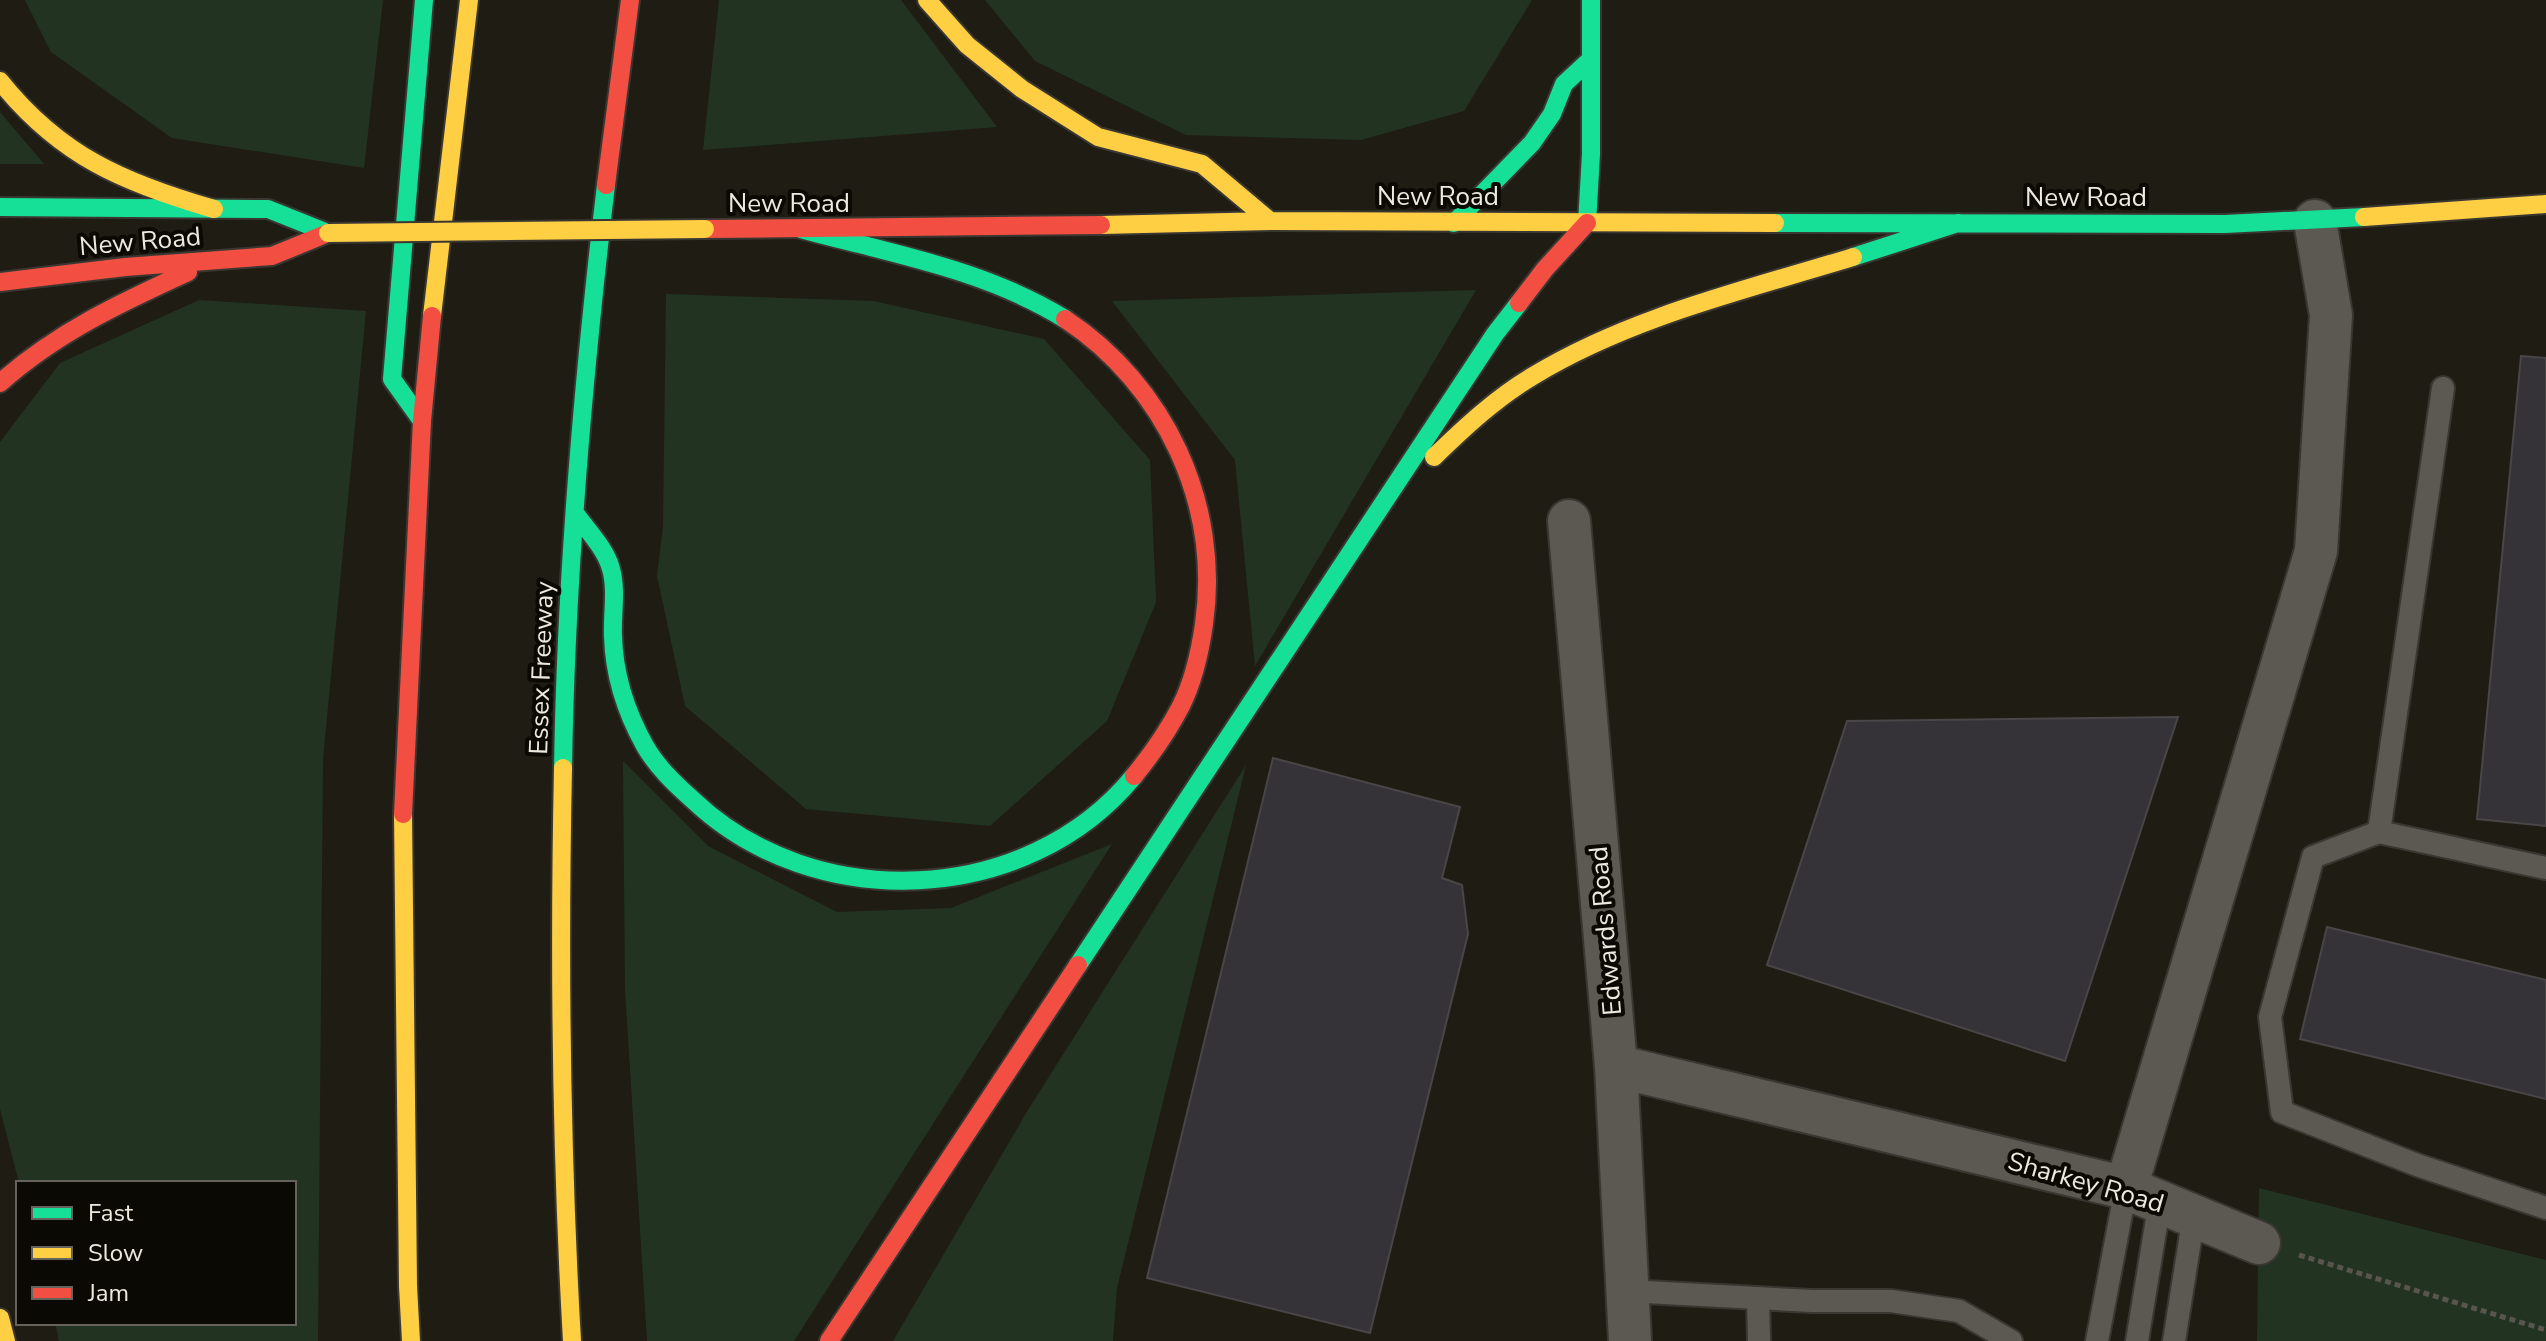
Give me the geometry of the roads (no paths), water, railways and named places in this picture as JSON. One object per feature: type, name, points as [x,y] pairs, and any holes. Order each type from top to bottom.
[{"type":"main road","points":[[422,421],[392,379],[424,0]]},
{"type":"main road","points":[[411,1341],[402,825],[422,421],[434,290],[469,0]]},
{"type":"main road","name":"Essex Freeway","points":[[572,1341],[562,1138],[560,962],[563,768],[575,513],[594,288],[630,0]]},
{"type":"main road","points":[[927,0],[967,45],[1022,89],[1098,137],[1202,164],[1270,221]]},
{"type":"main road","points":[[829,1341],[1495,334],[1545,269],[1587,223],[1591,154],[1591,0]]},
{"type":"main road","points":[[1454,223],[1532,143],[1552,114],[1564,84],[1591,59]]},
{"type":"main road","points":[[0,81],[50,134],[93,162],[140,186],[214,209]]},
{"type":"main road","name":"New Road","points":[[0,282],[125,267],[272,256],[328,233],[1270,221],[2225,224],[2315,221],[2546,204]]},
{"type":"main road","name":"New Road","points":[[0,207],[268,209],[328,233]]},
{"type":"main road","points":[[1358,543],[1408,483],[1464,428],[1548,368],[1625,333],[1707,303],[1958,223]]},
{"type":"main road","points":[[575,513],[611,567],[613,651],[627,707],[647,750],[685,794],[731,830],[771,853],[826,873],[888,884],[938,882],[985,872],[1029,856],[1072,833],[1120,793],[1160,745],[1183,701],[1202,641],[1207,579],[1204,529],[1192,480],[1166,423],[1136,382],[1092,338],[1049,310],[984,278],[801,229]]},
{"type":"main road","points":[[0,383],[43,346],[89,317],[212,261]]},
{"type":"main road","points":[[0,1318],[6,1341]]},
{"type":"street","points":[[2160,1201],[2316,551],[2331,315],[2315,221]]},
{"type":"street","name":"Edwards Road","points":[[1569,521],[1616,1066],[1630,1341]]},
{"type":"street","name":"Sharkey Road","points":[[1616,1066],[2160,1201],[2259,1243]]},
{"type":"lane","points":[[2379,832],[2443,388]]},
{"type":"lane","points":[[2546,868],[2379,832],[2313,857],[2270,1017],[2282,1112],[2417,1165],[2546,1208]]},
{"type":"lane","points":[[2097,1341],[2160,1201]]},
{"type":"lane","points":[[2137,1341],[2160,1201]]},
{"type":"lane","points":[[2160,1201],[2174,1341]]},
{"type":"lane","points":[[1627,1291],[1891,1301],[1959,1311],[2011,1341]]},
{"type":"lane","points":[[1758,1298],[1759,1341]]}]
